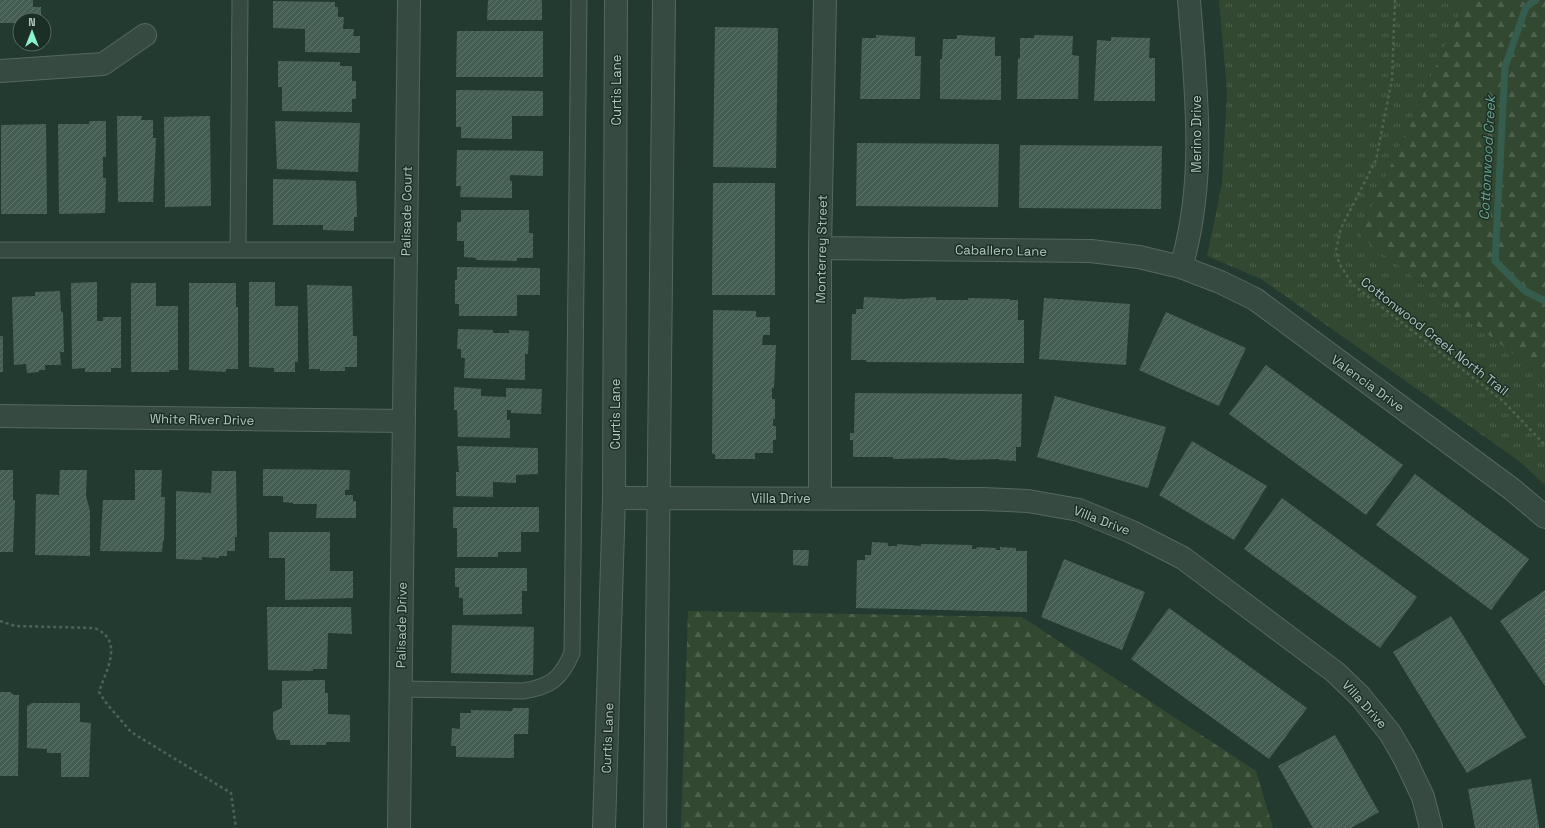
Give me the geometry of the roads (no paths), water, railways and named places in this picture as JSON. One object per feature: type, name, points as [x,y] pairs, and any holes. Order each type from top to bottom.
[{"type":"street","name":"Palisade Court","points":[[404,421],[409,0]]},
{"type":"street","name":"Curtis Lane","points":[[604,828],[614,498],[616,0]]},
{"type":"street","points":[[655,828],[664,0]]},
{"type":"street","name":"Monterrey Street","points":[[820,498],[820,248],[825,0]]},
{"type":"street","name":"Merino Drive","points":[[1181,267],[1192,221],[1198,157],[1198,120],[1189,0]]},
{"type":"street","points":[[0,71],[103,64],[145,35]]},
{"type":"street","name":"Caballero Lane","points":[[820,248],[1091,251],[1139,257],[1181,267]]},
{"type":"street","name":"Valencia Drive","points":[[1181,267],[1220,282],[1255,299],[1513,490],[1545,517]]},
{"type":"street","name":"White River Drive","points":[[0,416],[404,421]]},
{"type":"street","name":"Palisade Drive","points":[[399,828],[404,421]]},
{"type":"street","name":"Villa Drive","points":[[614,498],[982,499],[1028,501],[1079,510],[1132,532],[1176,555],[1335,672],[1360,696],[1390,733],[1405,759],[1423,797],[1431,828]]},
{"type":"lane","points":[[238,250],[240,0]]},
{"type":"lane","points":[[400,689],[523,691],[539,689],[554,681],[566,669],[572,653],[579,0]]},
{"type":"lane","points":[[0,250],[406,250]]},
{"type":"waterway","name":"Cottonwood Creek","points":[[1536,0],[1526,7],[1505,67],[1495,261],[1525,291],[1545,301]]}]
